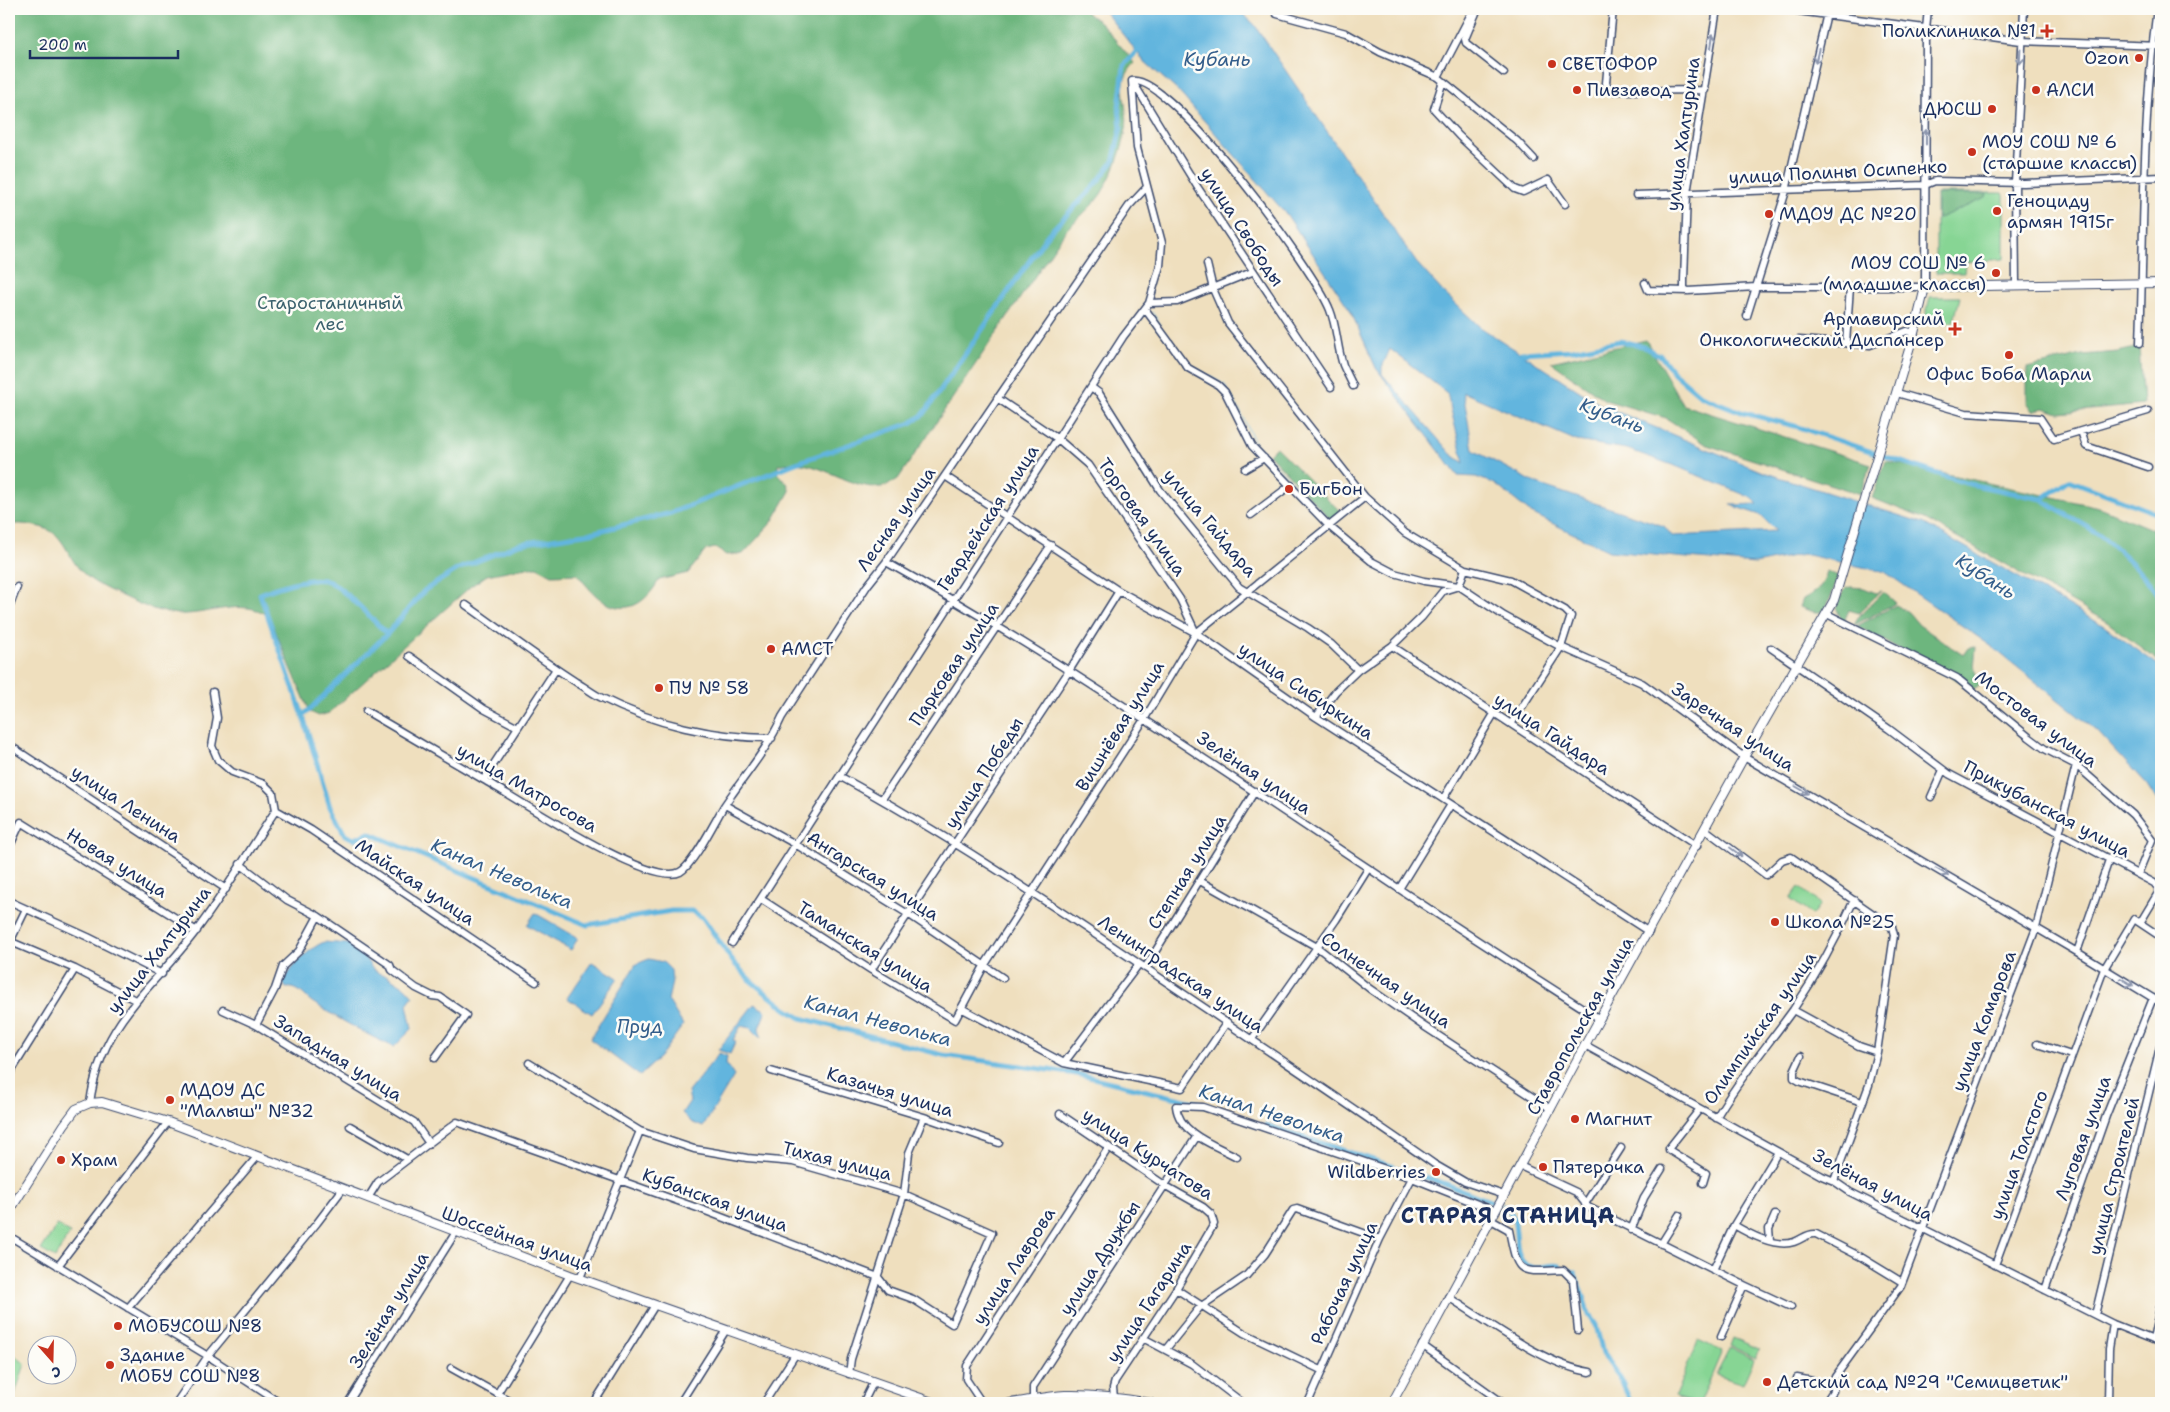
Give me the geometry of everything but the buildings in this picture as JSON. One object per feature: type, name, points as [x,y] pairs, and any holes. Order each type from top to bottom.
[{"type":"main road","points":[[1925,287],[2161,282]]},
{"type":"main road","name":"Ставропольская улица","points":[[1392,1403],[1585,1045],[1706,830],[1744,757],[1827,614],[1842,580],[1914,333],[1925,287]]},
{"type":"main road","name":"Шоссейная улица","points":[[90,1103],[102,1102],[115,1105],[168,1122],[342,1190],[368,1198],[570,1275],[873,1383],[935,1403]]},
{"type":"main road","points":[[9,1212],[64,1125],[76,1109],[90,1103]]},
{"type":"main road","points":[[1010,1403],[1064,1395],[1114,1397],[1150,1403]]},
{"type":"street","points":[[1473,9],[1476,13],[1465,39],[1466,42],[1504,73]]},
{"type":"street","points":[[1473,9],[1441,79],[1434,109],[1459,136],[1515,189],[1523,192],[1548,180],[1566,204]]},
{"type":"street","points":[[1613,9],[1607,87],[1610,91],[1705,90]]},
{"type":"street","name":"улица Халтурина","points":[[1688,291],[1684,289],[1687,193],[1717,9]]},
{"type":"street","points":[[1783,9],[1827,12],[1926,29],[2021,41],[2161,46]]},
{"type":"street","points":[[1645,282],[1648,290],[1688,291],[1756,287],[1925,287],[1926,29],[1928,9]]},
{"type":"street","points":[[2016,285],[2015,182],[2024,9]]},
{"type":"street","points":[[2140,343],[2145,178],[2152,46],[2157,9]]},
{"type":"street","points":[[1278,11],[1346,33],[1380,52],[1441,79],[1517,141],[1534,159]]},
{"type":"street","points":[[1746,316],[1786,191],[1827,12]]},
{"type":"street","points":[[1132,81],[1136,80],[1156,89],[1187,116],[1254,194],[1312,277],[1330,310],[1343,365],[1353,386]]},
{"type":"street","name":"Гвардейская улица","points":[[732,943],[1123,337],[1145,310],[1149,302],[1160,266],[1162,243],[1159,225],[1146,188],[1137,148],[1132,81]]},
{"type":"street","name":"улица Свободы","points":[[1132,81],[1252,272],[1331,387]]},
{"type":"street","name":"улица Полины Осипенко","points":[[1636,195],[1926,185],[1935,180],[2015,182],[2161,177]]},
{"type":"street","name":"Лесная улица","points":[[680,872],[689,864],[725,805],[772,738],[782,717],[867,586],[886,562],[1130,206],[1146,188]]},
{"type":"street","points":[[1207,264],[1213,289],[1228,323],[1366,497],[1405,534],[1465,569],[1511,580],[1565,610],[1571,616],[1561,647],[1511,724]]},
{"type":"street","points":[[1149,302],[1176,302],[1252,272]]},
{"type":"street","points":[[1846,343],[1850,287]]},
{"type":"street","name":"Заречная улица","points":[[1145,310],[1188,368],[1218,385],[1225,392],[1252,446],[1329,526],[1371,561],[1394,573],[1424,581],[1459,586],[1504,616],[1561,647],[1642,683],[1744,757],[2161,1003]]},
{"type":"street","points":[[1799,340],[1870,345],[1907,332],[1914,333]]},
{"type":"street","name":"улица Гайдара","points":[[1091,387],[1099,393],[1160,490],[1239,587],[1331,644],[1358,670]]},
{"type":"street","points":[[1897,393],[1966,413],[2040,418],[2054,439],[2148,411]]},
{"type":"street","name":"Торговая улица","points":[[997,398],[1058,439],[1082,459],[1095,473],[1180,598],[1196,633]]},
{"type":"street","points":[[2081,431],[2086,446],[2148,467]]},
{"type":"street","points":[[1245,469],[1264,458]]},
{"type":"street","name":"улица Сибиркина","points":[[945,476],[1119,591],[1196,633],[1316,717],[1443,799],[1450,806],[1649,932]]},
{"type":"street","points":[[1251,515],[1291,485]]},
{"type":"street","name":"Вишнёвая улица","points":[[955,1020],[984,966],[1145,718],[1196,633],[1246,591],[1366,497]]},
{"type":"street","name":"Парковая улица","points":[[882,799],[1050,545]]},
{"type":"street","name":"Зелёная улица","points":[[886,562],[998,625],[1145,718],[1368,869],[1600,1019]]},
{"type":"street","points":[[1316,717],[1336,691],[1358,670],[1392,646],[1422,617],[1443,592],[1459,586],[1465,569]]},
{"type":"street","points":[[9,608],[17,587]]},
{"type":"street","name":"улица Победы","points":[[871,970],[1069,671],[1119,591]]},
{"type":"street","points":[[466,605],[600,698],[653,719],[703,732],[746,738],[772,738]]},
{"type":"street","name":"Мостовая улица","points":[[1827,614],[1957,678],[2034,741],[2076,765],[2133,815],[2152,840],[2138,874]]},
{"type":"street","name":"улица Гайдара","points":[[1392,646],[1696,846]]},
{"type":"street","points":[[1771,648],[1797,665]]},
{"type":"street","points":[[409,656],[484,709],[516,726]]},
{"type":"street","name":"Прикубанская улица","points":[[1797,665],[1889,729],[1943,770],[2138,874],[2158,888],[2158,893],[2140,923]]},
{"type":"street","points":[[484,779],[516,726],[556,668]]},
{"type":"street","points":[[213,692],[217,718],[212,746],[218,760],[232,772],[264,784],[273,793],[276,810]]},
{"type":"street","name":"улица Матросова","points":[[366,711],[484,779],[550,820],[621,858],[668,875],[680,872]]},
{"type":"street","points":[[1443,799],[1494,714]]},
{"type":"street","name":"улица Ленина","points":[[9,745],[226,888]]},
{"type":"street","name":"улица Комарова","points":[[1825,1403],[1833,1391],[1835,1377],[1866,1332],[1898,1292],[1902,1282],[2036,928],[2076,765]]},
{"type":"street","name":"Прикубанская улица","points":[[1931,797],[1943,770]]},
{"type":"street","name":"Ленинградская улица","points":[[840,776],[882,799],[1031,892],[1227,1022],[1434,1164],[1465,1182],[1504,1196]]},
{"type":"street","name":"Степная улица","points":[[1145,968],[1255,791]]},
{"type":"street","name":"Ангарская улица","points":[[725,805],[795,844],[908,914],[1003,978]]},
{"type":"street","points":[[1399,889],[1450,806]]},
{"type":"street","name":"улица Халтурина","points":[[90,1103],[93,1080],[102,1054],[122,1017],[135,1000],[162,974],[197,931],[276,810]]},
{"type":"street","name":"Майская улица","points":[[276,810],[312,830],[536,982]]},
{"type":"street","name":"Новая улица","points":[[9,848],[21,822],[197,931]]},
{"type":"street","points":[[1706,830],[1766,875],[1782,860],[1791,857],[1887,921],[1892,927],[1894,935],[1876,1052],[1862,1102],[1834,1181]]},
{"type":"street","points":[[2077,952],[2109,860]]},
{"type":"street","points":[[240,864],[287,900],[318,916],[390,964],[392,970],[416,988],[440,998],[466,1015],[435,1058]]},
{"type":"street","points":[[1252,1039],[1317,947],[1368,869]]},
{"type":"street","name":"Солнечная улица","points":[[1200,881],[1317,947],[1370,989],[1415,1020],[1551,1108]]},
{"type":"street","name":"Таманская улица","points":[[761,899],[871,970],[955,1020]]},
{"type":"street","name":"Олимпийская улица","points":[[1716,1118],[1733,1089],[1793,1010],[1827,957],[1854,900]]},
{"type":"street","points":[[9,901],[88,937],[162,974]]},
{"type":"street","points":[[26,909],[9,943],[75,969],[135,1000]]},
{"type":"street","points":[[256,1025],[283,966],[299,951],[318,916]]},
{"type":"street","name":"улица Толстого","points":[[1995,1265],[2104,969],[2134,919],[2140,923]]},
{"type":"street","points":[[2140,923],[2161,937]]},
{"type":"street","points":[[1064,1063],[1139,964]]},
{"type":"street","points":[[9,1075],[75,969]]},
{"type":"street","name":"Луговая улица","points":[[2044,1290],[2106,1116],[2153,998]]},
{"type":"street","points":[[961,1008],[1064,1063],[1182,1088],[1227,1022]]},
{"type":"street","name":"Западная улица","points":[[223,1010],[256,1025],[414,1122],[428,1142]]},
{"type":"street","points":[[1793,1010],[1859,1046],[1876,1052]]},
{"type":"street","points":[[2037,1044],[2071,1056]]},
{"type":"street","name":"улица Строителей","points":[[2095,1315],[2161,1044]]},
{"type":"street","name":"Зелёная улица","points":[[1585,1045],[1699,1110],[1834,1181],[1850,1192],[2113,1324],[2161,1343]]},
{"type":"street","points":[[1801,1056],[1794,1071],[1794,1078],[1862,1102]]},
{"type":"street","name":"Тихая улица","points":[[529,1063],[640,1131],[694,1149],[747,1158],[793,1162],[904,1194],[992,1233],[952,1324]]},
{"type":"street","name":"Казачья улица","points":[[771,1071],[924,1117],[999,1143]]},
{"type":"street","points":[[1237,1157],[1197,1136],[1180,1122],[1176,1106],[1203,1106],[1412,1178],[1496,1210]]},
{"type":"street","name":"Олимпийская улица","points":[[1699,1110],[1669,1150],[1706,1173],[1703,1183]]},
{"type":"street","name":"улица Курчатова","points":[[1060,1114],[1166,1186],[1203,1207],[1211,1214],[1214,1224]]},
{"type":"street","points":[[849,1374],[851,1359],[904,1194],[909,1153],[924,1117]]},
{"type":"street","points":[[58,1266],[168,1122]]},
{"type":"street","name":"Кубанская улица","points":[[428,1142],[457,1122],[619,1182],[703,1210],[878,1277],[888,1290],[913,1299],[952,1324]]},
{"type":"street","points":[[350,1126],[407,1159]]},
{"type":"street","points":[[580,1278],[640,1131]]},
{"type":"street","name":"улица Дружбы","points":[[1032,1399],[1033,1387],[1197,1136]]},
{"type":"street","points":[[368,1198],[378,1182],[428,1142]]},
{"type":"street","name":"улица Лаврова","points":[[982,1403],[966,1379],[967,1366],[1108,1147]]},
{"type":"street","points":[[1585,1204],[1621,1148]]},
{"type":"street","points":[[1713,1270],[1734,1225],[1778,1152]]},
{"type":"street","points":[[128,1308],[257,1157]]},
{"type":"street","points":[[1520,1166],[1576,1192],[1588,1207],[1631,1230],[1791,1307]]},
{"type":"street","points":[[1631,1230],[1644,1198],[1662,1169]]},
{"type":"street","name":"Рабочая улица","points":[[1308,1403],[1380,1239],[1412,1178]]},
{"type":"street","points":[[176,1403],[208,1356],[318,1223],[342,1190]]},
{"type":"street","points":[[1166,1350],[1200,1307],[1246,1276],[1265,1254],[1293,1210],[1315,1215],[1380,1239]]},
{"type":"street","points":[[1661,1244],[1679,1214]]},
{"type":"street","points":[[1770,1240],[1769,1229],[1775,1214]]},
{"type":"street","points":[[1491,1220],[1509,1230],[1516,1262],[1521,1269],[1529,1272],[1563,1270],[1573,1280],[1578,1330]]},
{"type":"street","name":"улица Гагарина","points":[[1114,1397],[1113,1388],[1115,1381],[1176,1289],[1214,1224]]},
{"type":"street","points":[[1734,1225],[1745,1232],[1770,1240],[1794,1242],[1809,1233],[1816,1234],[1861,1257],[1902,1282]]},
{"type":"street","name":"Зелёная улица","points":[[348,1403],[456,1232]]},
{"type":"street","points":[[9,1236],[208,1356],[280,1403]]},
{"type":"street","points":[[497,1394],[570,1275]]},
{"type":"street","points":[[1721,1337],[1744,1285]]},
{"type":"street","points":[[1176,1289],[1200,1307],[1244,1333],[1321,1370]]},
{"type":"street","points":[[1448,1297],[1544,1355],[1573,1369],[1590,1372]]},
{"type":"street","points":[[2153,1340],[2161,1303]]},
{"type":"street","points":[[594,1403],[655,1305]]},
{"type":"street","points":[[2108,1403],[2109,1349],[2113,1324]]},
{"type":"street","points":[[680,1403],[726,1330]]},
{"type":"street","points":[[1143,1338],[1192,1364],[1242,1403]]},
{"type":"street","points":[[1422,1345],[1503,1403]]},
{"type":"street","points":[[764,1403],[796,1355]]},
{"type":"street","points":[[451,1368],[514,1403]]},
{"type":"street","points":[[1797,1378],[1834,1385]]},
{"type":"street","points":[[863,1403],[873,1383]]},
{"type":"green space","name":"Старостаничный лес","points":[[9,9],[1081,9],[1101,23],[1135,63],[1128,71],[1125,79],[1124,95],[1127,120],[1125,137],[1105,187],[1093,204],[1066,230],[898,479],[882,487],[867,486],[805,464],[778,465],[777,472],[787,483],[790,491],[772,522],[743,554],[726,555],[715,548],[706,550],[688,573],[659,580],[645,598],[632,606],[617,607],[604,602],[591,591],[577,574],[552,575],[537,567],[527,567],[487,575],[471,586],[329,713],[319,716],[310,712],[269,616],[247,608],[177,614],[163,612],[138,604],[99,585],[84,574],[72,559],[64,544],[53,533],[31,525],[9,525]]},
{"type":"green space","points":[[1939,193],[2002,193],[2004,195],[2004,259],[1965,262],[1964,273],[1936,273],[1936,195]]},
{"type":"green space","points":[[1939,194],[1987,194],[1986,198],[1937,219],[1937,196]]},
{"type":"green space","points":[[1930,297],[1960,297],[1954,321],[1948,323],[1924,321]]},
{"type":"green space","points":[[1646,340],[1683,405],[1871,464],[1860,494],[1707,445],[1666,418],[1605,400],[1551,362]]},
{"type":"green space","points":[[2139,347],[2143,405],[2059,413],[2044,408],[2033,411],[2027,402],[2027,368],[2082,355],[2118,352]]},
{"type":"green space","points":[[1276,447],[1341,512],[1332,521],[1269,454]]},
{"type":"green space","points":[[1886,461],[2099,507],[2161,533],[2161,663],[2107,622],[1925,519],[1872,498]]},
{"type":"green space","points":[[1827,571],[1838,576],[1826,607],[1818,612],[1800,607],[1803,599],[1821,585]]},
{"type":"green space","points":[[1846,588],[1864,588],[1876,593],[1881,591],[1859,613],[1849,610],[1845,619],[1841,619],[1836,607]]},
{"type":"green space","points":[[1883,592],[1895,602],[1894,604],[1854,625],[1860,615]]},
{"type":"green space","points":[[1896,605],[1908,612],[1919,625],[1963,655],[1968,648],[1976,647],[1974,668],[1979,684],[1974,689],[1857,626]]},
{"type":"green space","points":[[1799,887],[1820,904],[1812,915],[1790,899]]},
{"type":"green space","points":[[57,1225],[70,1233],[55,1258],[41,1250]]},
{"type":"green space","points":[[1733,1338],[1760,1349],[1756,1358],[1730,1346]]},
{"type":"green space","points":[[1698,1340],[1722,1351],[1700,1403],[1693,1403],[1675,1396]]},
{"type":"green space","points":[[1730,1348],[1754,1359],[1743,1384],[1716,1375]]},
{"type":"green space","points":[[9,1350],[25,1364],[12,1403],[9,1403]]},
{"type":"water","name":"Кубань","points":[[1100,9],[1237,9],[1254,24],[1416,262],[1443,292],[1480,327],[1601,405],[1763,472],[1923,523],[2104,626],[2161,667],[2161,807],[2147,785],[2097,731],[1991,646],[1885,572],[1803,554],[1755,564],[1609,551],[1531,513],[1495,484],[1476,477],[1458,476],[1376,368],[1350,310],[1287,215],[1178,91],[1143,60],[1105,12]],"holes":[[[1390,349],[1447,393],[1464,463],[1451,454],[1382,374],[1382,367]],[[1463,392],[1577,441],[1627,449],[1678,467],[1752,498],[1758,504],[1730,505],[1760,515],[1776,531],[1672,536],[1664,526],[1537,484],[1473,450]]]},
{"type":"water","points":[[535,913],[578,938],[571,950],[527,925]]},
{"type":"water","points":[[324,942],[350,944],[360,949],[371,967],[405,987],[413,996],[407,1004],[412,1029],[394,1047],[362,1032],[312,1002],[294,988],[286,988],[283,983],[295,965],[312,949]]},
{"type":"water","name":"Пруд","points":[[649,959],[663,962],[671,970],[672,982],[668,1000],[683,1025],[660,1057],[640,1076],[590,1039],[636,964]]},
{"type":"water","points":[[592,962],[618,978],[592,1014],[567,998]]},
{"type":"water","points":[[754,1004],[766,1011],[759,1028],[761,1037],[750,1028],[741,1026],[733,1040],[736,1041],[730,1054],[718,1050]]},
{"type":"water","points":[[719,1053],[727,1056],[726,1064],[734,1076],[703,1127],[691,1122],[682,1113],[690,1101],[688,1092]]},
{"type":"waterway","points":[[303,716],[387,634],[425,590],[458,569],[519,544],[591,533],[671,513],[796,463],[911,423],[924,414],[1048,234],[1092,189],[1113,162],[1121,128],[1119,107],[1124,66],[1136,52]]},
{"type":"waterway","points":[[1152,312],[1160,324]]},
{"type":"waterway","points":[[1171,340],[1192,366],[1225,385],[1255,443],[1330,522]]},
{"type":"waterway","points":[[1521,353],[1573,350],[1620,341],[1642,346],[1661,356],[1673,372],[1701,396],[1744,413],[1795,426],[1965,483],[2042,499]]},
{"type":"waterway","points":[[2161,515],[2069,480],[2042,499],[2110,543],[2139,571],[2161,600]]},
{"type":"waterway","name":"Канал Неволька","points":[[387,634],[348,595],[325,580],[301,581],[260,594],[303,716],[330,807],[345,835],[354,839],[369,833],[587,925],[671,911],[692,911],[703,918],[734,963],[751,981],[786,1009],[801,1018],[943,1055],[1077,1074],[1206,1105]]},
{"type":"waterway","name":"Канал Неволька","points":[[1266,1125],[1449,1185],[1495,1203]]},
{"type":"waterway","name":"Канал Неволька","points":[[1503,1206],[1510,1211],[1514,1218],[1517,1246],[1523,1262],[1533,1267],[1560,1266]]},
{"type":"waterway","name":"Канал Неволька","points":[[1568,1270],[1575,1273],[1589,1315],[1596,1325],[1603,1354],[1621,1380],[1631,1403]]},
{"type":"place","name":"Поликлиника №1","points":[[2047,31]]},
{"type":"place","name":"Ozon","points":[[2139,58]]},
{"type":"place","name":"СВЕТОФОР","points":[[1552,64]]},
{"type":"place","name":"Пивзавод","points":[[1577,90]]},
{"type":"place","name":"АЛСИ","points":[[2036,90]]},
{"type":"place","name":"ДЮСШ","points":[[1992,109]]},
{"type":"place","name":"МОУ СОШ № 6 (старшие классы)","points":[[1972,152]]},
{"type":"place","name":"Геноциду армян 1915г","points":[[1997,211]]},
{"type":"place","name":"МДОУ ДС №20","points":[[1769,214]]},
{"type":"place","name":"МОУ СОШ № 6 (младшие классы)","points":[[1996,273]]},
{"type":"place","name":"Армавирский Онкологический Диспансер","points":[[1955,329]]},
{"type":"place","name":"Офис Боба Марли","points":[[2009,355]]},
{"type":"place","name":"БигБон","points":[[1289,489]]},
{"type":"place","name":"АМСТ","points":[[771,649]]},
{"type":"place","name":"ПУ № 58","points":[[659,688]]},
{"type":"place","name":"Школа №25","points":[[1775,922]]},
{"type":"place","name":"МДОУ ДС \"Малыш\" №32","points":[[170,1100]]},
{"type":"place","name":"Магнит","points":[[1575,1119]]},
{"type":"place","name":"Храм","points":[[61,1160]]},
{"type":"place","name":"Пятерочка","points":[[1543,1167]]},
{"type":"place","name":"Wildberries","points":[[1436,1172]]},
{"type":"place","name":"МОБУСОШ №8","points":[[118,1326]]},
{"type":"place","name":"Здание МОБУ СОШ №8","points":[[110,1365]]},
{"type":"place","name":"Детский сад №29 \"Семицветик\"","points":[[1767,1382]]},
{"type":"district","name":"СТАРАЯ СТАНИЦА","points":[[1508,1215]]}]
